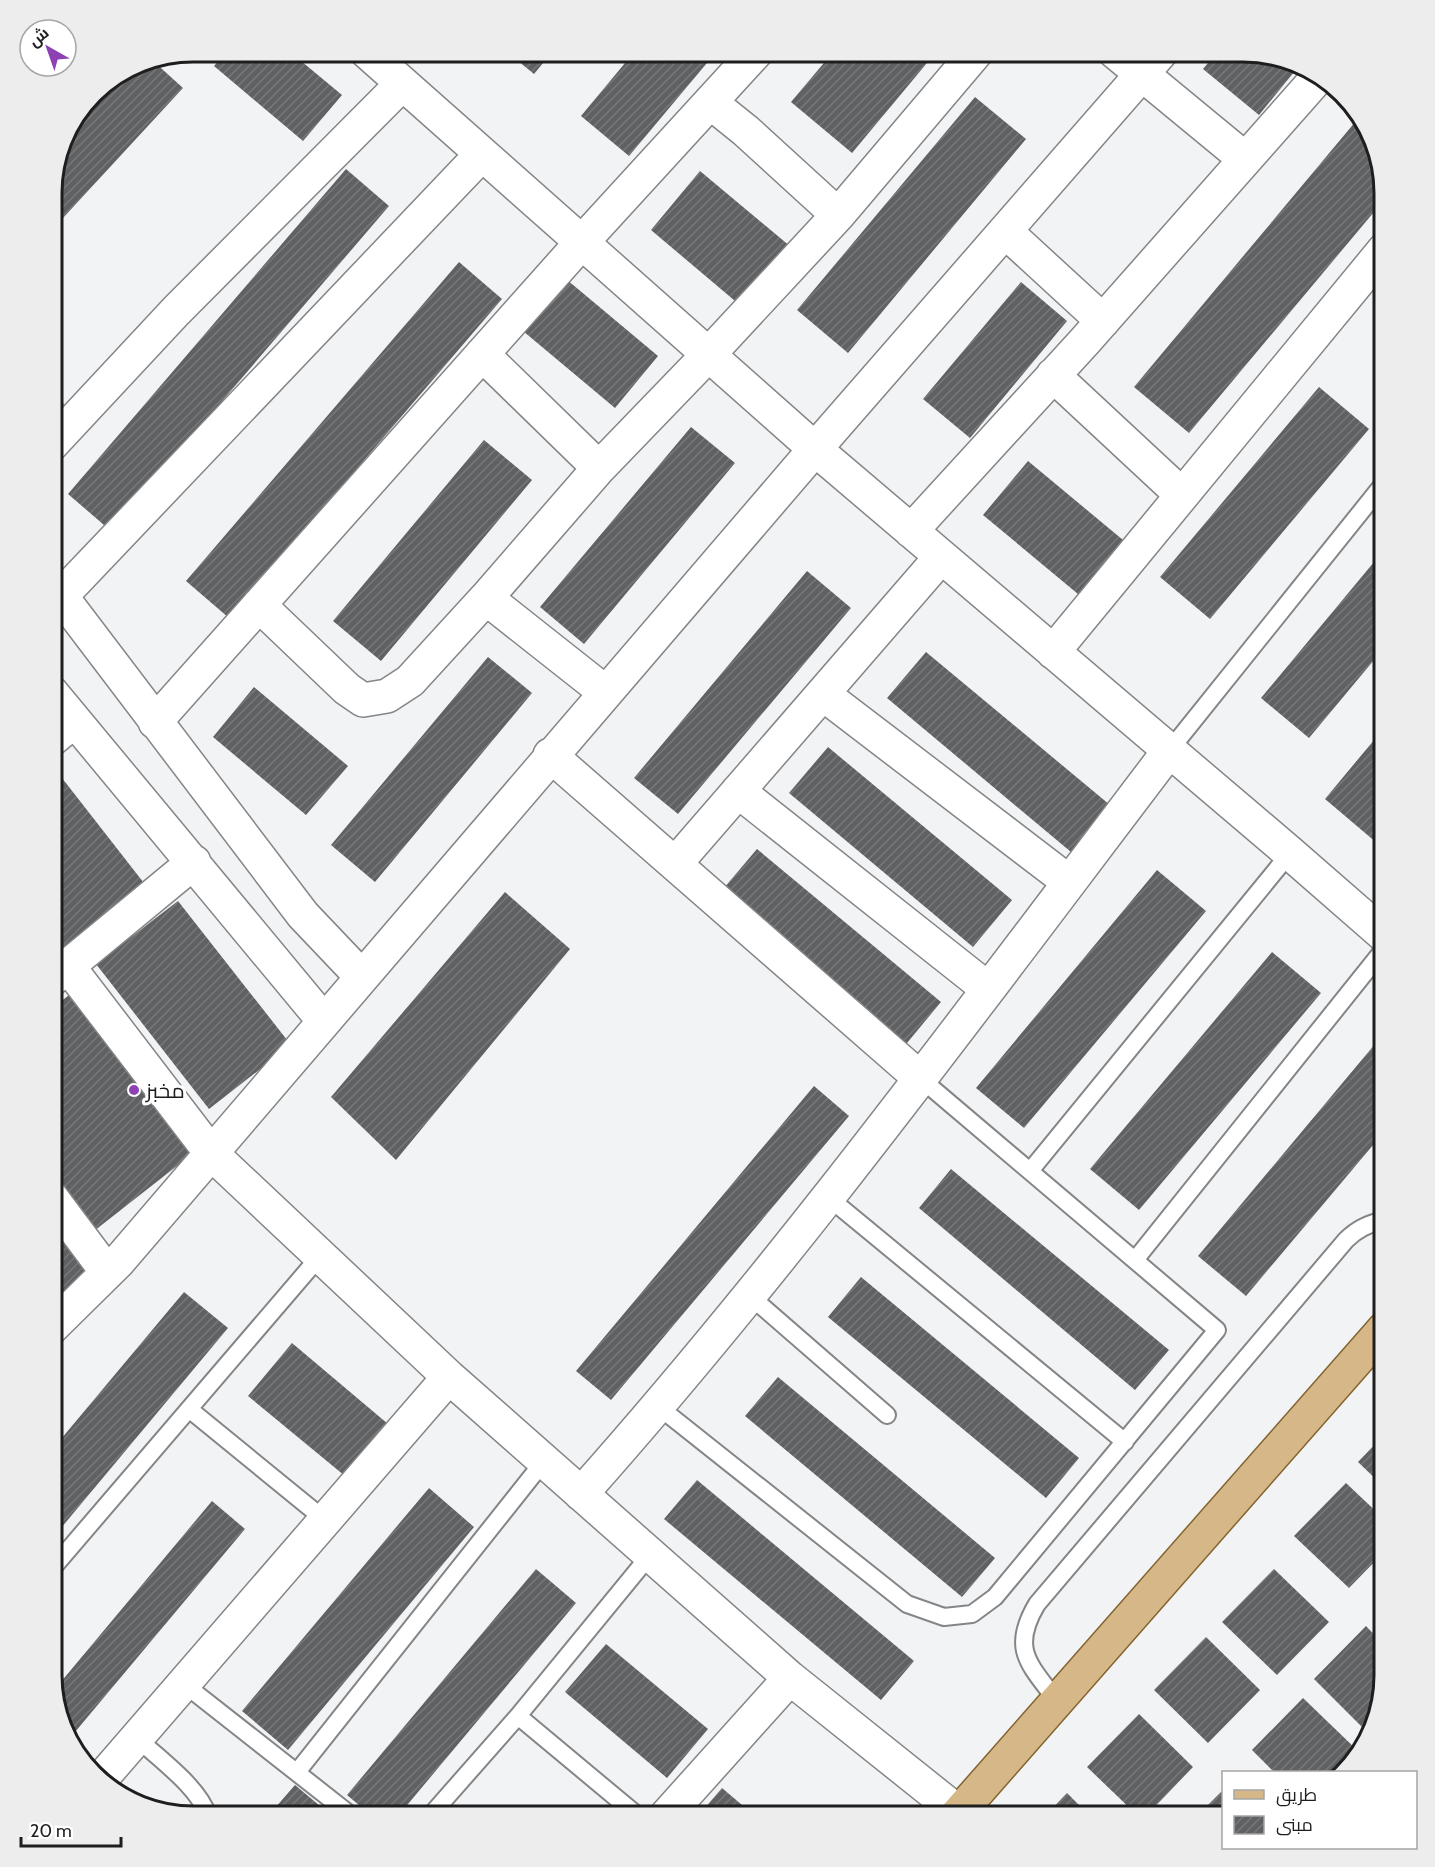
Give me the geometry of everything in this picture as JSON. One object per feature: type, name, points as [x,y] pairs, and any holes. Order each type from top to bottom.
[{"type":"main road","points":[[964,1806],[1374,1340]]},
{"type":"street","points":[[155,722],[582,242],[747,62]]},
{"type":"street","points":[[259,605],[347,689],[363,700],[387,696],[410,681],[599,468],[838,216],[968,62]]},
{"type":"street","points":[[62,433],[176,311],[386,63],[482,154],[815,449],[1374,926]]},
{"type":"street","points":[[62,1317],[107,1272],[211,1153],[550,755],[1152,63],[1245,159]]},
{"type":"street","points":[[911,531],[1103,321],[1313,82]]},
{"type":"street","points":[[710,102],[746,130],[838,216]]},
{"type":"street","points":[[62,584],[482,154]]},
{"type":"street","points":[[1005,231],[1103,321]]},
{"type":"street","points":[[1053,652],[1374,261]]},
{"type":"street","points":[[482,354],[599,468]]},
{"type":"street","points":[[1053,375],[1182,495]]},
{"type":"street","points":[[675,864],[941,557]]},
{"type":"street","points":[[62,598],[303,915],[361,976]]},
{"type":"street","points":[[486,598],[605,692]]},
{"type":"street","points":[[823,694],[1069,882]]},
{"type":"street","points":[[63,730],[194,862],[324,1021]]},
{"type":"street","points":[[581,1494],[659,1407],[828,1197],[1169,752]]},
{"type":"street","points":[[550,755],[920,1078]]},
{"type":"street","points":[[738,791],[988,989]]},
{"type":"street","points":[[62,971],[194,862]]},
{"type":"street","points":[[62,975],[211,1153],[320,1256],[449,1377],[790,1678],[947,1806]]},
{"type":"street","points":[[62,1212],[107,1272]]},
{"type":"street","points":[[107,1773],[449,1377]]},
{"type":"street","points":[[675,1806],[790,1678]]},
{"type":"lane","points":[[1169,752],[1374,496]]},
{"type":"lane","points":[[1030,1171],[1290,853]]},
{"type":"lane","points":[[1135,1260],[1374,961]]},
{"type":"lane","points":[[659,1407],[907,1604],[944,1617],[972,1614],[995,1597],[1217,1330],[920,1078]]},
{"type":"lane","points":[[828,1197],[1125,1442]]},
{"type":"lane","points":[[1057,1701],[1026,1660],[1023,1645],[1024,1631],[1037,1604],[1346,1240],[1356,1231],[1374,1222]]},
{"type":"lane","points":[[62,1557],[320,1256]]},
{"type":"lane","points":[[749,1295],[888,1415]]},
{"type":"lane","points":[[189,1409],[325,1520]]},
{"type":"lane","points":[[297,1772],[544,1461]]},
{"type":"lane","points":[[439,1806],[518,1716],[650,1555]]},
{"type":"lane","points":[[184,1683],[340,1806]]},
{"type":"lane","points":[[518,1716],[626,1806]]},
{"type":"lane","points":[[137,1738],[206,1806]]},
{"type":"building","points":[[217,62],[302,62],[342,95],[303,141],[214,66]]},
{"type":"building","points":[[519,62],[544,62],[534,74]]},
{"type":"building","points":[[626,62],[708,62],[629,156],[581,116]]},
{"type":"building","points":[[825,62],[928,62],[852,153],[791,102]]},
{"type":"building","points":[[1209,62],[1251,62],[1268,64],[1294,72],[1259,115],[1203,69]]},
{"type":"building","points":[[159,66],[183,88],[62,219],[62,184],[71,142],[79,127],[100,100],[127,79]]},
{"type":"building","points":[[975,97],[1026,139],[848,353],[797,310]]},
{"type":"building","points":[[1354,124],[1364,142],[1369,159],[1374,212],[1189,433],[1134,387]]},
{"type":"building","points":[[346,169],[389,206],[111,531],[68,494]]},
{"type":"building","points":[[700,171],[791,247],[741,306],[651,230]]},
{"type":"building","points":[[459,262],[502,299],[229,618],[186,581]]},
{"type":"building","points":[[566,279],[658,356],[615,408],[523,331]]},
{"type":"building","points":[[1021,282],[1067,321],[970,438],[923,399]]},
{"type":"building","points":[[1319,387],[1369,429],[1210,619],[1160,577]]},
{"type":"building","points":[[691,427],[735,463],[584,644],[540,607]]},
{"type":"building","points":[[484,440],[532,480],[381,661],[333,621]]},
{"type":"building","points":[[1028,461],[1123,540],[1078,594],[983,515]]},
{"type":"building","points":[[1374,562],[1374,660],[1309,738],[1261,698]]},
{"type":"building","points":[[807,571],[851,608],[678,814],[634,778]]},
{"type":"building","points":[[926,652],[1110,805],[1071,852],[887,698]]},
{"type":"building","points":[[488,657],[532,693],[375,882],[331,845]]},
{"type":"building","points":[[254,687],[348,766],[306,815],[213,737]]},
{"type":"building","points":[[1374,740],[1374,841],[1325,799]]},
{"type":"building","points":[[828,747],[1012,900],[973,947],[789,793]]},
{"type":"building","points":[[62,778],[147,887],[62,954]]},
{"type":"building","points":[[757,849],[941,1002],[902,1049],[718,895]]},
{"type":"building","points":[[1157,870],[1206,911],[1024,1128],[976,1088]]},
{"type":"building","points":[[505,892],[570,949],[396,1160],[331,1097]]},
{"type":"building","points":[[178,901],[291,1045],[209,1109],[96,964]]},
{"type":"building","points":[[1272,952],[1321,993],[1139,1210],[1090,1169]]},
{"type":"building","points":[[73,992],[196,1151],[94,1231],[62,1190],[62,1000]]},
{"type":"building","points":[[1374,1045],[1374,1144],[1246,1296],[1198,1256]]},
{"type":"building","points":[[814,1086],[849,1116],[611,1400],[576,1371]]},
{"type":"building","points":[[951,1169],[1169,1350],[1135,1390],[919,1208]]},
{"type":"building","points":[[62,1231],[93,1270],[62,1294]]},
{"type":"building","points":[[861,1277],[1079,1458],[1046,1498],[828,1317]]},
{"type":"building","points":[[184,1292],[228,1328],[62,1527],[62,1438]]},
{"type":"building","points":[[292,1343],[388,1424],[345,1476],[248,1396]]},
{"type":"building","points":[[778,1377],[995,1558],[962,1597],[745,1416]]},
{"type":"building","points":[[1374,1445],[1374,1477],[1358,1462]]},
{"type":"building","points":[[697,1480],[914,1661],[881,1700],[664,1519]]},
{"type":"building","points":[[1346,1483],[1374,1510],[1374,1562],[1349,1588],[1294,1536]]},
{"type":"building","points":[[429,1488],[474,1527],[288,1750],[242,1711]]},
{"type":"building","points":[[212,1501],[245,1529],[75,1732],[66,1708],[62,1680]]},
{"type":"building","points":[[536,1569],[576,1603],[406,1806],[360,1806],[347,1795]]},
{"type":"building","points":[[1274,1569],[1329,1622],[1277,1675],[1222,1622]]},
{"type":"building","points":[[1366,1626],[1374,1634],[1372,1691],[1363,1728],[1314,1679]]},
{"type":"building","points":[[1206,1637],[1260,1690],[1208,1743],[1154,1690]]},
{"type":"building","points":[[606,1644],[708,1729],[667,1778],[565,1692]]},
{"type":"building","points":[[1303,1698],[1352,1745],[1331,1771],[1273,1771],[1252,1750]]},
{"type":"building","points":[[1139,1714],[1193,1767],[1156,1806],[1128,1806],[1087,1767]]},
{"type":"building","points":[[295,1785],[320,1806],[277,1806]]},
{"type":"building","points":[[722,1788],[743,1806],[707,1806]]},
{"type":"building","points":[[1222,1791],[1222,1806],[1207,1806]]},
{"type":"building","points":[[1067,1793],[1080,1806],[1055,1806]]},
{"type":"place","name":"مخبز","points":[[134,1090]]}]
